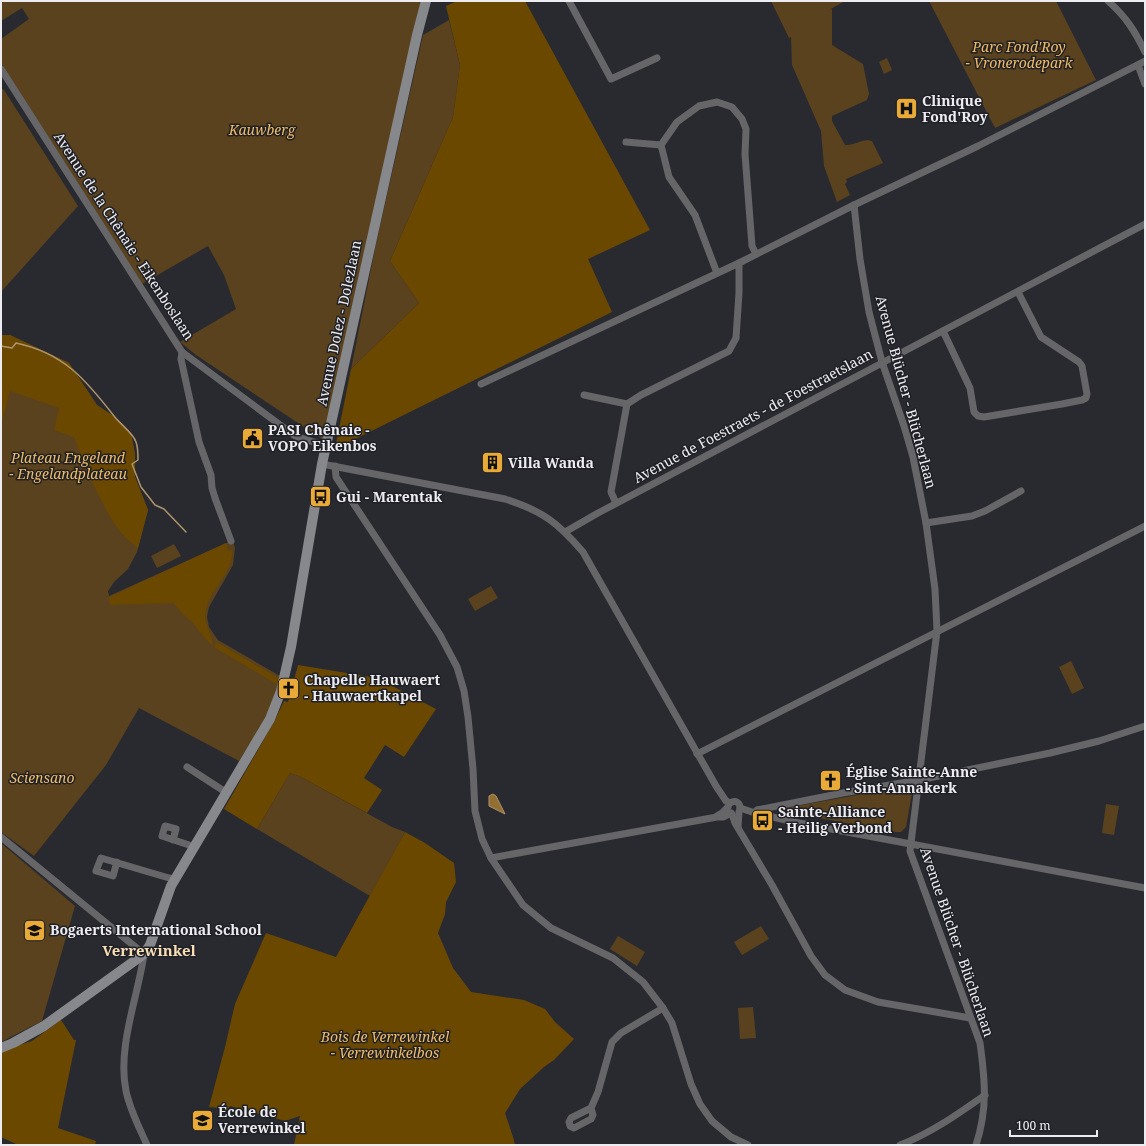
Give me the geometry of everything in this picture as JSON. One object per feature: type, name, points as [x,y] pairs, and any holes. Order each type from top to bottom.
[{"type":"street","name":"Avenue Dolez - Dolezlaan","points":[[147,1145],[131,1108],[124,1082],[124,1055],[129,1022],[144,954],[150,945],[169,891],[175,879],[270,719],[281,692],[291,647],[322,464],[426,1]]},
{"type":"street","points":[[569,1],[611,79],[657,58]]},
{"type":"street","points":[[1108,1],[1127,19],[1145,52]]},
{"type":"street","points":[[481,384],[739,263],[854,205],[978,146],[1145,61]]},
{"type":"street","points":[[1138,65],[1145,84]]},
{"type":"street","name":"Avenue de la Chênaie - Eikenboslaan","points":[[1,69],[4,78],[182,352],[295,436],[326,446]]},
{"type":"street","points":[[717,273],[695,215],[669,177],[661,145],[677,122],[699,106],[717,102],[732,107],[742,119],[746,129],[745,154],[752,246],[756,254]]},
{"type":"street","points":[[626,142],[661,145]]},
{"type":"street","name":"Avenue Blücher - Blücherlaan","points":[[854,205],[864,288],[882,362],[913,457],[926,523],[935,589],[937,631],[910,851],[980,1043],[985,1075],[985,1095],[981,1128],[976,1145]]},
{"type":"street","name":"Avenue de Foestraets - de Foestraetslaan","points":[[565,532],[616,503],[1145,224]]},
{"type":"street","points":[[616,503],[611,492],[627,404],[640,395],[729,351],[736,338],[739,263]]},
{"type":"street","points":[[943,331],[970,388],[974,412],[978,416],[984,418],[1062,404],[1086,398],[1087,394],[1082,366],[1079,362],[1041,337],[1018,292]]},
{"type":"street","points":[[182,352],[181,359],[199,442],[211,475],[213,493],[231,541]]},
{"type":"street","points":[[584,395],[627,404]]},
{"type":"street","points":[[322,464],[505,499],[540,513],[565,532],[583,552],[716,786],[733,810],[738,827],[811,956],[825,975],[845,990],[878,1002],[970,1018]]},
{"type":"street","points":[[335,466],[336,477],[440,635],[457,667],[464,691],[468,716],[473,769],[474,811],[482,839],[491,858],[523,904],[551,928],[613,958],[643,982],[664,1008],[672,1023],[691,1084],[700,1104],[712,1121],[731,1137],[748,1145]]},
{"type":"street","points":[[926,523],[972,516],[1021,491]]},
{"type":"street","points":[[698,754],[1145,526]]},
{"type":"street","points":[[755,813],[757,810],[764,808],[919,780],[1050,753],[1100,741],[1145,726]]},
{"type":"street","points":[[187,767],[227,793]]},
{"type":"street","points":[[491,858],[716,817],[723,817],[733,810],[1145,888]]},
{"type":"street","points":[[1,837],[144,954],[44,1026],[18,1041],[1,1048]]},
{"type":"street","points":[[173,840],[194,847]]},
{"type":"street","points":[[118,862],[175,879]]},
{"type":"street","points":[[590,1108],[598,1092],[612,1042],[621,1033],[664,1008]]},
{"type":"street","points":[[900,1145],[944,1123],[985,1095]]},
{"type":"green space","name":"Kauwberg","points":[[1,1],[424,1],[325,441],[196,355],[180,342],[236,309],[224,275],[208,246],[142,284],[1,63],[1,39],[29,19],[22,8],[1,21]]},
{"type":"green space","points":[[457,1],[525,1],[650,230],[588,259],[612,312],[335,449],[351,369],[419,303],[390,261],[453,117],[460,65],[446,6]]},
{"type":"green space","points":[[771,1],[845,1],[829,10],[832,9],[832,45],[863,64],[869,94],[867,100],[832,116],[832,121],[845,145],[865,140],[872,141],[883,163],[846,179],[847,182],[845,184],[850,195],[837,202],[824,166],[821,131],[792,65],[791,37],[789,38]]},
{"type":"green space","name":"Parc Fond'Roy - Vronerodepark","points":[[929,1],[1056,1],[1096,80],[995,128]]},
{"type":"green space","points":[[449,20],[460,65],[453,117],[390,261],[419,303],[351,369],[376,244],[423,35]]},
{"type":"green space","points":[[887,58],[892,70],[884,74],[879,62]]},
{"type":"green space","points":[[1,88],[4,90],[78,206],[1,292]]},
{"type":"green space","name":"Plateau Engeland - Engelandplateau","points":[[1,335],[10,335],[69,363],[97,405],[115,417],[131,433],[135,454],[135,477],[148,510],[137,552],[128,569],[114,582],[108,591],[109,596],[233,540],[235,548],[233,565],[209,607],[207,617],[209,627],[218,640],[280,676],[274,699],[258,730],[239,761],[139,708],[106,765],[34,856],[1,832]]},
{"type":"green space","points":[[1,335],[10,335],[69,363],[97,405],[115,417],[131,433],[135,454],[135,477],[148,510],[138,548],[124,536],[116,526],[102,502],[74,437],[54,430],[59,408],[10,391],[1,425]]},
{"type":"green space","points":[[226,543],[228,551],[232,550],[229,566],[212,594],[205,615],[212,638],[212,645],[174,603],[110,605],[109,597]]},
{"type":"green space","points":[[174,544],[181,556],[157,568],[151,556]]},
{"type":"green space","points":[[491,586],[498,598],[475,611],[468,599]]},
{"type":"green space","points":[[216,642],[280,679],[278,685],[214,647]]},
{"type":"green space","points":[[1071,661],[1084,688],[1072,694],[1059,667]]},
{"type":"green space","points":[[298,665],[377,678],[436,709],[404,757],[385,745],[364,778],[382,790],[367,813],[301,777],[290,773],[257,829],[224,809],[274,722],[284,701],[288,702]]},
{"type":"green space","points":[[290,773],[301,777],[392,827],[405,832],[370,896],[257,829]]},
{"type":"green space","points":[[902,787],[911,789],[912,793],[906,827],[901,832],[785,812],[783,810],[785,808]]},
{"type":"green space","points":[[1106,804],[1119,806],[1114,835],[1102,833]]},
{"type":"green space","name":"Bois de Verrewinkel - Verrewinkelbos","points":[[405,832],[425,843],[454,863],[456,882],[446,902],[445,914],[438,933],[453,968],[471,992],[524,1000],[545,1009],[555,1022],[574,1039],[554,1060],[520,1089],[505,1113],[515,1145],[294,1145],[300,1116],[285,1121],[230,1106],[228,1109],[209,1107],[235,1004],[266,933],[336,957]]},
{"type":"green space","name":"Bogaerts International School","points":[[1,843],[75,906],[42,1021],[1,1042]]},
{"type":"green space","points":[[761,926],[769,939],[742,955],[734,942]]},
{"type":"green space","points":[[618,936],[645,952],[637,966],[610,949]]},
{"type":"green space","points":[[753,1007],[756,1038],[740,1039],[738,1008]]},
{"type":"green space","points":[[61,1020],[74,1040],[76,1040],[58,1128],[96,1141],[95,1145],[18,1145],[1,1137],[1,1050],[32,1041]]},
{"type":"shaded area","points":[[493,794],[496,796],[505,814],[489,806],[489,796]]},
{"type":"waterway","points":[[1,346],[12,348],[16,343],[48,354],[61,361],[94,391],[116,419],[135,439],[138,448],[138,460],[132,464],[141,487],[155,505],[164,509],[186,532]]},
{"type":"place","name":"Clinique Fond'Roy","points":[[906,109]]},
{"type":"place","name":"PASI Chênaie - VOPO Eikenbos","points":[[252,438]]},
{"type":"place","name":"Villa Wanda","points":[[492,463]]},
{"type":"place","name":"Gui - Marentak","points":[[320,497]]},
{"type":"place","name":"Chapelle Hauwaert - Hauwaertkapel","points":[[289,688]]},
{"type":"place","name":"Église Sainte-Anne - Sint-Annakerk","points":[[831,780]]},
{"type":"place","name":"Sainte-Alliance - Heilig Verbond","points":[[763,820]]},
{"type":"place","name":"Bogaerts International School","points":[[35,930]]},
{"type":"place","name":"École de Verrewinkel","points":[[203,1120]]},
{"type":"district","name":"Verrewinkel","points":[[149,951]]},
{"type":"park label","name":"Sciensano","points":[[42,778]]}]
